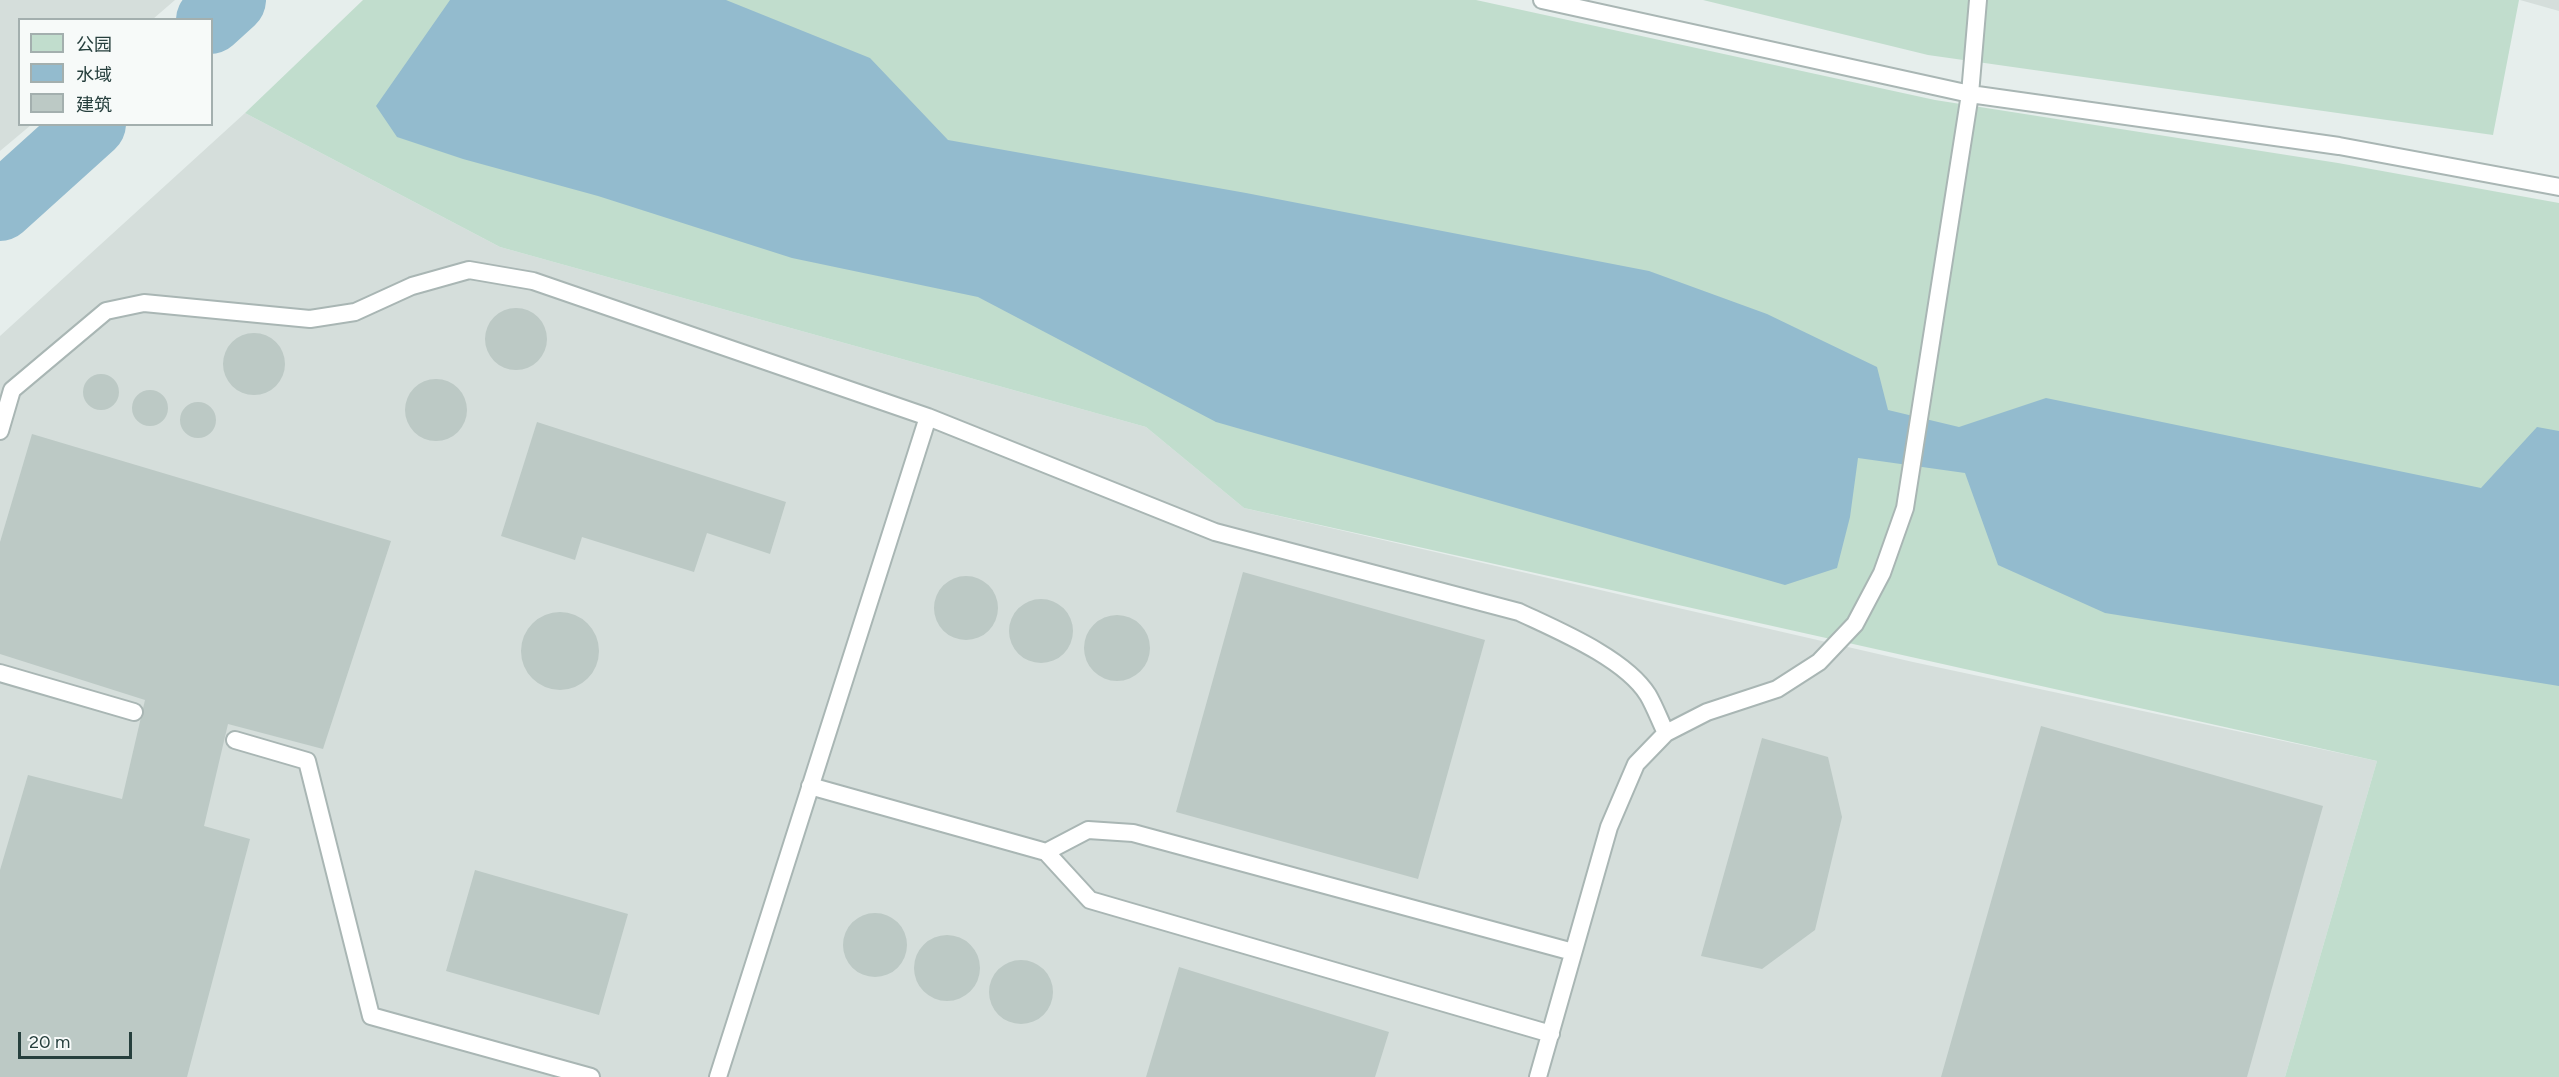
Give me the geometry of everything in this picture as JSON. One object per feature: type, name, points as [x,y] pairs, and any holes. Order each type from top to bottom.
[{"type":"lane","points":[[1542,0],[1970,94],[2338,146],[2559,187]]},
{"type":"lane","points":[[1538,1077],[1609,827],[1636,764],[1666,733],[1707,712],[1777,688],[1819,662],[1855,624],[1882,573],[1905,508],[1970,94],[1978,0]]},
{"type":"lane","points":[[0,431],[12,390],[106,311],[144,303],[310,319],[355,312],[412,286],[469,270],[533,281],[928,417],[1215,532],[1519,612],[1566,633],[1611,659],[1647,693],[1666,733]]},
{"type":"lane","points":[[718,1077],[928,417]]},
{"type":"lane","points":[[0,673],[134,712]]},
{"type":"lane","points":[[235,740],[307,761],[371,1016],[591,1077]]},
{"type":"lane","points":[[810,786],[1046,852],[1090,900],[1551,1034]]},
{"type":"lane","points":[[1046,852],[1088,830],[1132,833],[1573,952]]},
{"type":"shaded area","points":[[0,0],[175,0],[154,18],[18,18],[18,126],[30,126],[0,151]]},
{"type":"shaded area","points":[[2520,0],[2559,0],[2559,11]]},
{"type":"shaded area","points":[[245,113],[500,247],[1146,427],[1244,508],[1913,662],[2377,761],[2285,1077],[0,1077],[0,336]]},
{"type":"green space","points":[[363,0],[1476,0],[1935,100],[2338,163],[2559,203],[2559,1077],[2285,1077],[2377,761],[1244,508],[1146,427],[500,247],[245,113]]},
{"type":"green space","points":[[1703,0],[2519,0],[2493,135],[1928,55]]},
{"type":"water","points":[[450,0],[726,0],[870,58],[948,140],[1246,193],[1649,271],[1767,314],[1877,367],[1888,410],[1959,427],[2046,398],[2481,488],[2537,427],[2559,431],[2559,686],[2105,613],[1998,565],[1965,473],[1858,458],[1850,517],[1837,568],[1785,585],[1216,422],[978,297],[792,258],[598,196],[463,159],[397,137],[376,106]]},
{"type":"building","points":[[510,308],[522,308],[538,317],[545,327],[547,339],[545,351],[538,361],[522,370],[510,370],[499,365],[490,356],[485,345],[485,333],[490,322],[499,313]]},
{"type":"building","points":[[248,333],[260,333],[276,342],[283,352],[285,364],[283,376],[276,386],[260,395],[248,395],[237,390],[228,381],[223,370],[223,358],[228,347],[237,338]]},
{"type":"building","points":[[101,374],[114,379],[119,392],[114,405],[101,410],[88,405],[83,392],[88,379]]},
{"type":"building","points":[[430,379],[442,379],[458,388],[465,398],[467,410],[465,422],[458,432],[442,441],[430,441],[419,436],[410,427],[405,416],[405,404],[410,393],[419,384]]},
{"type":"building","points":[[150,390],[163,395],[168,408],[163,421],[150,426],[137,421],[132,408],[137,395]]},
{"type":"building","points":[[198,402],[211,407],[216,420],[211,433],[198,438],[185,433],[180,420],[185,407]]},
{"type":"building","points":[[537,422],[786,502],[770,554],[707,533],[694,572],[582,537],[575,560],[501,536]]},
{"type":"building","points":[[32,434],[391,541],[323,749],[228,724],[204,826],[250,839],[187,1077],[0,1077],[0,870],[28,775],[122,799],[145,700],[0,654],[0,542]]},
{"type":"building","points":[[1243,572],[1485,640],[1418,879],[1176,812]]},
{"type":"building","points":[[960,576],[972,576],[989,585],[996,596],[998,608],[996,620],[989,631],[972,640],[960,640],[948,635],[939,626],[934,614],[934,602],[939,590],[948,581]]},
{"type":"building","points":[[1035,599],[1047,599],[1064,608],[1071,619],[1073,631],[1071,643],[1064,654],[1047,663],[1035,663],[1023,658],[1014,649],[1009,637],[1009,625],[1014,613],[1023,604]]},
{"type":"building","points":[[552,612],[568,612],[582,618],[593,629],[599,643],[599,659],[593,673],[582,684],[568,690],[552,690],[538,684],[527,673],[521,659],[521,643],[527,629],[538,618]]},
{"type":"building","points":[[1117,615],[1129,618],[1140,625],[1147,636],[1150,648],[1147,660],[1140,671],[1129,678],[1117,681],[1105,678],[1094,671],[1087,660],[1084,648],[1087,636],[1094,625],[1105,618]]},
{"type":"building","points":[[2041,726],[2323,806],[2247,1077],[1941,1077]]},
{"type":"building","points":[[1762,738],[1828,757],[1842,817],[1815,930],[1762,969],[1701,956]]},
{"type":"building","points":[[475,870],[628,914],[599,1015],[446,971]]},
{"type":"building","points":[[869,913],[881,913],[898,922],[905,933],[907,945],[905,957],[898,968],[881,977],[869,977],[857,972],[848,963],[843,951],[843,939],[848,927],[857,918]]},
{"type":"building","points":[[947,935],[959,938],[970,945],[977,956],[980,968],[977,980],[970,991],[959,998],[947,1001],[935,998],[924,991],[917,980],[914,968],[917,956],[924,945],[935,938]]},
{"type":"building","points":[[1015,960],[1027,960],[1044,969],[1051,980],[1053,992],[1051,1004],[1044,1015],[1027,1024],[1015,1024],[1003,1019],[994,1010],[989,998],[989,986],[994,974],[1003,965]]},
{"type":"building","points":[[1179,967],[1389,1032],[1375,1077],[1146,1077]]},
{"type":"waterway","points":[[212,18],[232,0]]},
{"type":"waterway","points":[[0,207],[90,126]]}]
